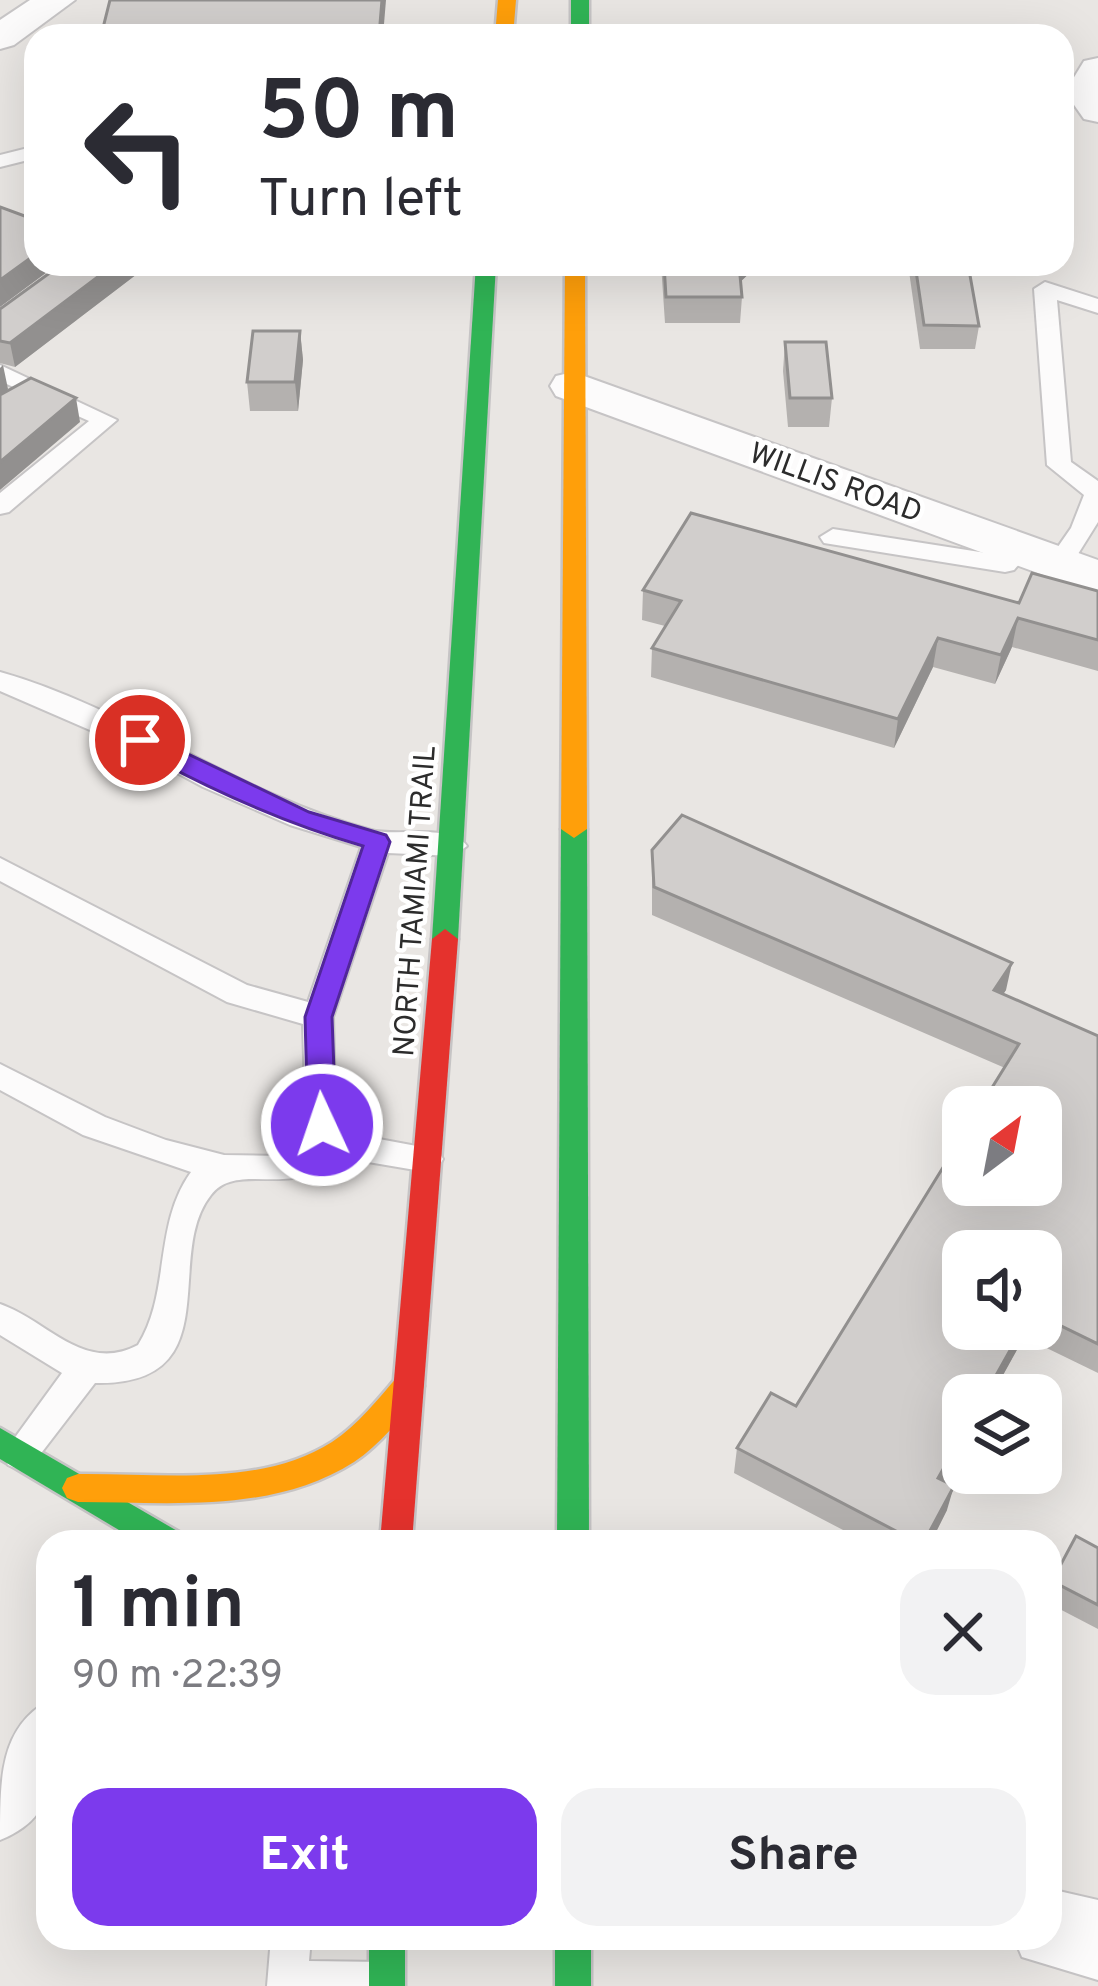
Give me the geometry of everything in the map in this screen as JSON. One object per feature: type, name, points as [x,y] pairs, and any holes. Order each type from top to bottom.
[{"type":"main road","name":"NORTH TAMIAMI TRAIL","points":[[397,1530],[453,846],[485,276]]},
{"type":"main road","points":[[573,276],[557,378],[573,1530]]},
{"type":"main road","points":[[483,300],[505,336]]},
{"type":"main road","points":[[78,1488],[286,1478],[330,1460],[357,1441],[409,1386]]},
{"type":"main road","points":[[10,1448],[148,1530]]},
{"type":"main road","points":[[387,1950],[387,1984]]},
{"type":"main road","points":[[573,1950],[573,1986]]},
{"type":"street","points":[[0,37],[56,0]]},
{"type":"street","points":[[1098,70],[1085,92],[1098,110]]},
{"type":"street","name":"WILLIS ROAD","points":[[557,378],[1058,564]]},
{"type":"street","points":[[0,1802],[36,1754]]},
{"type":"street","points":[[1062,1932],[1098,1940]]},
{"type":"lane","points":[[832,537],[1005,564],[1058,564],[1083,529],[1097,491],[1059,465],[1045,289],[1098,306]]},
{"type":"lane","points":[[0,372],[25,393],[105,420],[0,506]]},
{"type":"lane","points":[[0,681],[140,740],[213,780],[300,818],[377,842],[453,846]]},
{"type":"lane","points":[[0,1076],[94,1126],[162,1152],[224,1168],[287,1169],[312,1154],[322,1125],[318,1017],[377,842]]},
{"type":"lane","points":[[0,868],[238,994],[318,1017]]},
{"type":"lane","points":[[317,1141],[427,1160]]},
{"type":"lane","points":[[0,1318],[86,1368],[113,1370],[144,1360],[170,1323],[188,1206],[199,1184],[224,1168]]},
{"type":"lane","points":[[10,1448],[86,1368]]},
{"type":"lane","points":[[290,1950],[287,1984],[387,1984]]},
{"type":"building","points":[[110,0],[382,0],[380,24],[104,24]]},
{"type":"building","points":[[0,207],[24,216],[24,263],[0,280]]},
{"type":"building","points":[[45,276],[99,276],[10,343],[0,341],[0,309]]},
{"type":"building","points":[[665,276],[740,276],[742,297],[666,297]]},
{"type":"building","points":[[917,276],[970,276],[979,326],[924,325]]},
{"type":"building","points":[[253,331],[300,331],[295,382],[247,382]]},
{"type":"building","points":[[785,342],[826,342],[832,398],[790,398]]},
{"type":"building","points":[[31,378],[76,398],[0,462],[0,395]]},
{"type":"building","points":[[691,513],[1019,603],[1032,573],[1098,591],[1098,640],[1018,618],[1001,655],[938,638],[898,719],[652,648],[681,601],[643,590]]},
{"type":"building","points":[[682,815],[1012,963],[994,990],[1098,1036],[1098,1344],[1062,1326],[1062,1230],[942,1230],[942,1350],[1010,1350],[997,1374],[942,1374],[942,1471],[938,1478],[942,1494],[950,1494],[930,1530],[894,1530],[737,1448],[771,1393],[796,1406],[942,1169],[942,1206],[1062,1206],[1062,1086],[993,1086],[1019,1044],[654,887],[652,850]]},
{"type":"building","points":[[1076,1536],[1098,1548],[1098,1605],[1062,1586],[1062,1562]]},
{"type":"traffic: fast","points":[[580,0],[580,24]]},
{"type":"traffic: fast","points":[[445,939],[485,276]]},
{"type":"traffic: fast","points":[[573,1530],[574,829]]},
{"type":"traffic: fast","points":[[0,1442],[148,1530]]},
{"type":"traffic: fast","points":[[387,1950],[387,1986]]},
{"type":"traffic: fast","points":[[573,1950],[573,1986]]},
{"type":"traffic: slow","points":[[505,24],[507,0]]},
{"type":"traffic: slow","points":[[574,829],[575,276]]},
{"type":"traffic: slow","points":[[78,1488],[214,1488],[282,1478],[343,1452],[409,1386]]},
{"type":"traffic: jam","points":[[397,1530],[445,939]]},
{"type":"route","points":[[140,740],[213,780],[300,818],[377,842],[318,1017],[322,1125]]}]
